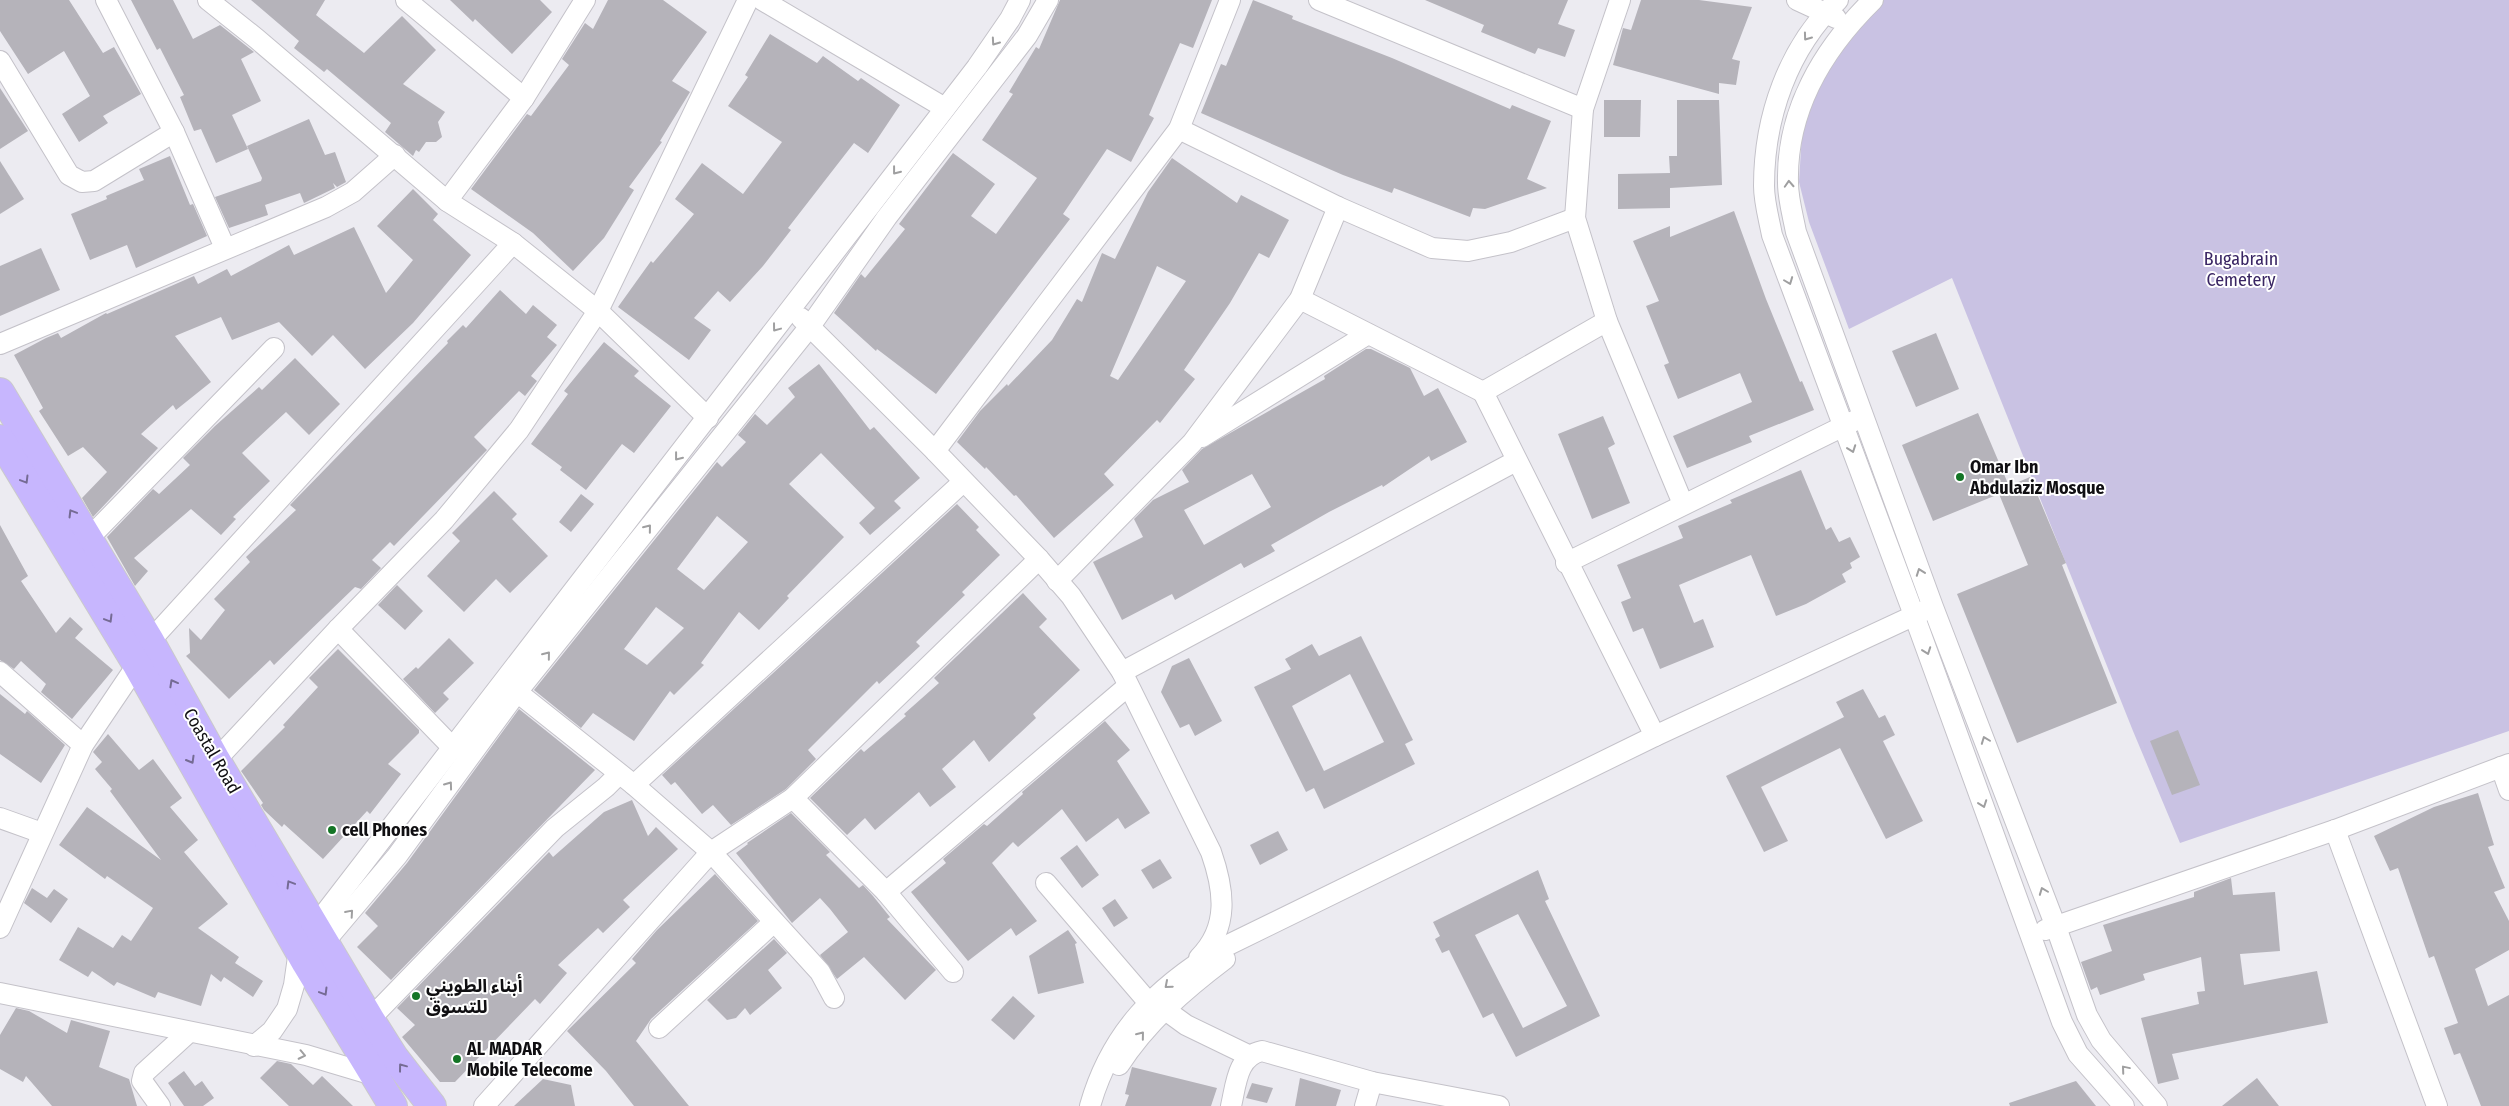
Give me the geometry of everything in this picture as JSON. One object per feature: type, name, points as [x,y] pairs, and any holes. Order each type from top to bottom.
[{"type":"highway","name":"Coastal Road","points":[[0,392],[150,641],[216,760],[370,1019],[394,1057],[432,1106]]},
{"type":"highway","name":"Coastal Road","points":[[0,439],[137,665],[303,956],[393,1106]]},
{"type":"street","points":[[106,0],[174,132],[225,248]]},
{"type":"street","points":[[208,0],[395,155],[447,201],[513,243],[598,311],[708,418]]},
{"type":"street","points":[[406,0],[524,98]]},
{"type":"street","points":[[447,201],[524,98],[585,0]]},
{"type":"street","points":[[216,760],[338,629],[444,520],[482,478],[519,430],[598,311],[748,0]]},
{"type":"street","points":[[762,0],[945,108]]},
{"type":"street","points":[[254,1046],[272,1031],[287,1009],[303,956],[452,748],[945,108],[1010,19],[1020,0]]},
{"type":"street","points":[[320,934],[398,856],[517,692],[811,325],[887,217],[1021,44],[1048,0]]},
{"type":"street","points":[[935,451],[1179,129],[1230,0]]},
{"type":"street","points":[[1319,0],[1583,109]]},
{"type":"street","points":[[1620,0],[1583,109],[1575,218],[1607,321],[1683,504]]},
{"type":"street","points":[[1797,0],[1831,7],[1849,23]]},
{"type":"street","points":[[1872,0],[1849,23],[1822,62],[1803,97],[1790,139],[1788,184],[1796,232],[1933,607],[2056,926],[2087,1014],[2101,1040],[2157,1106]]},
{"type":"street","points":[[1831,7],[1796,52],[1779,93],[1767,138],[1764,188],[1772,235],[1914,615],[2062,1022],[2078,1054],[2124,1106]]},
{"type":"street","points":[[0,61],[70,175],[82,182],[94,181],[174,132]]},
{"type":"street","points":[[1179,129],[1338,207],[1432,248],[1468,251],[1511,242],[1575,218]]},
{"type":"street","points":[[0,344],[326,207],[354,192],[395,155]]},
{"type":"street","points":[[1057,581],[1192,443],[1300,299],[1338,207]]},
{"type":"street","points":[[150,641],[513,243]]},
{"type":"street","points":[[1300,299],[1483,392],[1566,563],[1655,736]]},
{"type":"street","points":[[790,309],[811,325],[935,451],[1071,596],[1125,679],[1211,852],[1221,881],[1223,906],[1218,929],[1206,951],[1188,968],[1156,1006],[1097,1106]]},
{"type":"street","points":[[1483,392],[1607,321]]},
{"type":"street","points":[[1192,443],[1368,334]]},
{"type":"street","points":[[88,539],[274,348]]},
{"type":"street","points":[[1566,563],[1863,416]]},
{"type":"street","points":[[886,892],[1125,679],[1516,461]]},
{"type":"street","points":[[370,1019],[555,828],[606,787],[626,779],[963,482]]},
{"type":"street","points":[[484,1106],[712,852],[793,798],[1038,559]]},
{"type":"street","points":[[1188,968],[1220,949],[1255,934],[1655,736],[1933,607]]},
{"type":"street","points":[[338,629],[452,748]]},
{"type":"street","points":[[0,928],[83,745],[137,665]]},
{"type":"street","points":[[0,672],[83,745]]},
{"type":"street","points":[[517,692],[626,779],[712,852],[820,972],[834,998]]},
{"type":"street","points":[[2031,935],[2335,830],[2505,765],[2509,790]]},
{"type":"street","points":[[793,798],[886,892],[953,972]]},
{"type":"street","points":[[0,818],[42,833]]},
{"type":"street","points":[[2335,830],[2437,1106]]},
{"type":"street","points":[[1046,882],[1156,1006],[1186,1025],[1250,1056]]},
{"type":"street","points":[[659,1028],[774,922]]},
{"type":"street","points":[[1090,1106],[1096,1085],[1112,1051],[1130,1024],[1255,934]]},
{"type":"street","points":[[0,993],[254,1046],[306,1055],[373,1075]]},
{"type":"street","points":[[160,1106],[142,1081],[144,1073],[189,1032]]},
{"type":"street","points":[[1231,1106],[1241,1066],[1250,1056],[1262,1052],[1372,1082],[1487,1105]]},
{"type":"street","points":[[1365,1106],[1372,1082]]},
{"type":"green space","name":"Bugabrain Cemetery","points":[[1879,0],[2509,0],[2509,731],[2180,843],[2133,731],[1952,278],[1849,329],[1809,222],[1799,182],[1802,133],[1818,78]]},
{"type":"building","points":[[0,0],[69,0],[103,53],[114,47],[141,94],[103,116],[108,123],[79,142],[62,114],[90,96],[64,51],[28,74],[0,31]]},
{"type":"building","points":[[131,0],[173,0],[193,39],[220,25],[254,52],[241,59],[261,101],[232,115],[248,149],[216,163],[201,129],[194,131],[180,97],[184,95],[160,48],[157,50]]},
{"type":"building","points":[[251,0],[325,0],[316,15],[364,53],[402,16],[436,50],[403,84],[445,112],[438,122],[442,137],[436,142],[426,142],[419,152],[416,150],[413,156],[385,132],[391,123],[327,69],[324,72],[294,48],[299,41]]},
{"type":"building","points":[[450,0],[540,0],[552,12],[512,54],[475,19],[473,22]]},
{"type":"building","points":[[608,0],[663,0],[707,32],[672,81],[690,92],[660,141],[662,142],[629,187],[634,190],[604,238],[573,271],[533,233],[471,189],[527,114],[531,116],[569,65],[562,59],[585,23],[593,29]]},
{"type":"building","points":[[1060,0],[1212,0],[1193,48],[1180,43],[1149,115],[1154,118],[1131,162],[1107,149],[1063,214],[1070,219],[936,394],[877,349],[876,351],[834,313],[861,274],[865,278],[905,229],[899,224],[953,153],[995,184],[971,216],[996,234],[1037,178],[982,140],[1013,94],[1009,92],[1036,47],[1039,49]]},
{"type":"building","points":[[1253,0],[1293,16],[1292,19],[1392,58],[1510,109],[1512,105],[1551,121],[1527,179],[1547,188],[1485,209],[1473,208],[1470,217],[1394,188],[1392,193],[1343,175],[1201,113],[1221,64],[1226,66]]},
{"type":"building","points":[[1425,0],[1568,0],[1558,24],[1575,30],[1565,57],[1538,48],[1535,54],[1481,32],[1484,25]]},
{"type":"building","points":[[1641,0],[1699,0],[1752,7],[1732,59],[1740,61],[1736,85],[1719,83],[1719,94],[1613,65],[1623,28],[1631,30]]},
{"type":"building","points":[[770,34],[817,63],[823,56],[858,81],[861,78],[900,105],[868,153],[854,143],[788,228],[791,230],[763,266],[730,302],[718,291],[694,318],[711,330],[689,360],[618,307],[651,261],[653,263],[694,214],[675,199],[702,163],[743,194],[782,142],[728,106],[748,77],[745,75]]},
{"type":"building","points":[[0,88],[28,131],[0,149]]},
{"type":"building","points":[[1604,100],[1641,100],[1640,137],[1604,137]]},
{"type":"building","points":[[1677,100],[1719,100],[1722,185],[1670,188],[1670,208],[1618,209],[1618,174],[1670,173],[1669,156],[1677,156]]},
{"type":"building","points":[[309,119],[325,155],[335,152],[346,182],[337,187],[333,183],[335,188],[304,203],[300,193],[265,205],[268,215],[229,228],[215,197],[261,181],[262,178],[247,146]]},
{"type":"building","points":[[170,156],[190,205],[193,204],[207,236],[136,268],[127,245],[90,260],[71,214],[107,199],[106,196],[144,180],[139,169]]},
{"type":"building","points":[[1172,158],[1237,203],[1241,195],[1289,220],[1269,258],[1259,253],[1230,303],[1184,370],[1195,379],[1160,423],[1157,420],[1104,474],[1114,485],[1054,538],[1016,495],[1014,496],[986,467],[985,469],[957,442],[980,411],[1007,384],[1008,386],[1052,340],[1077,299],[1082,302],[1102,253],[1115,259],[1148,192]],"holes":[[[1157,266],[1186,281],[1118,380],[1110,376]]]},
{"type":"building","points":[[0,161],[24,199],[0,214]]},
{"type":"building","points":[[413,189],[438,214],[433,220],[471,255],[413,323],[365,369],[333,335],[312,356],[279,322],[232,340],[221,317],[175,336],[211,382],[176,410],[173,405],[141,434],[158,448],[93,517],[82,498],[107,472],[83,447],[68,456],[39,411],[43,408],[14,355],[58,333],[61,338],[106,313],[194,276],[198,284],[227,269],[231,276],[289,245],[294,255],[354,227],[386,293],[413,260],[377,226]]},
{"type":"building","points":[[1734,211],[1766,299],[1800,382],[1802,381],[1814,410],[1749,436],[1752,442],[1687,468],[1673,436],[1752,402],[1740,373],[1678,399],[1664,365],[1669,363],[1646,306],[1659,301],[1633,241],[1670,226],[1670,237]]},
{"type":"building","points":[[41,248],[60,290],[0,316],[0,266]]},
{"type":"building","points":[[500,290],[526,314],[533,305],[557,325],[547,337],[557,345],[531,376],[537,381],[525,396],[519,391],[474,437],[487,450],[394,546],[390,542],[372,560],[381,568],[361,589],[355,587],[274,665],[270,660],[229,699],[186,656],[190,653],[189,628],[201,640],[225,610],[214,599],[250,562],[246,557],[296,510],[290,505],[448,343],[447,341],[463,325],[466,328]]},
{"type":"building","points":[[1936,333],[1959,389],[1916,407],[1892,351]]},
{"type":"building","points":[[604,342],[639,371],[634,376],[671,406],[634,453],[622,444],[586,490],[560,470],[562,467],[531,444],[568,394],[564,391]]},
{"type":"building","points":[[1366,349],[1371,349],[1410,368],[1424,396],[1438,388],[1467,442],[1431,461],[1429,456],[1383,487],[1382,485],[1329,512],[1271,545],[1275,551],[1244,568],[1241,563],[1175,600],[1172,594],[1122,620],[1093,562],[1143,537],[1134,519],[1153,500],[1189,482],[1182,470],[1202,449],[1325,379],[1324,376]],"holes":[[[1252,474],[1271,507],[1204,545],[1184,510]]]},
{"type":"building","points":[[295,358],[340,404],[309,435],[286,412],[242,453],[270,481],[233,517],[236,519],[221,535],[191,509],[134,558],[148,571],[135,586],[107,537],[153,489],[159,494],[190,465],[183,458],[215,426],[259,387],[262,390]]},
{"type":"building","points":[[819,364],[870,430],[874,427],[920,478],[894,501],[901,508],[870,535],[859,523],[875,508],[821,453],[789,484],[844,537],[787,596],[789,598],[759,630],[739,612],[701,663],[704,665],[674,695],[670,691],[634,741],[593,713],[581,728],[534,690],[717,462],[722,467],[746,442],[738,435],[755,414],[767,425],[795,397],[788,388]],"holes":[[[717,516],[748,542],[704,590],[677,569]],[[656,607],[684,628],[647,665],[624,649]]]},
{"type":"building","points":[[1978,413],[2009,486],[2030,477],[2066,563],[2062,565],[2117,703],[2017,743],[1957,594],[2028,565],[1999,494],[1933,521],[1902,445]]},
{"type":"building","points":[[1603,416],[1615,444],[1608,448],[1630,503],[1592,519],[1558,434]]},
{"type":"building","points":[[1801,470],[1826,530],[1831,527],[1839,542],[1850,537],[1860,557],[1850,563],[1852,568],[1842,574],[1846,582],[1806,604],[1776,616],[1751,555],[1679,585],[1694,623],[1703,619],[1714,647],[1660,669],[1643,628],[1633,632],[1621,602],[1631,598],[1617,565],[1683,538],[1678,526],[1732,503],[1730,500]]},
{"type":"building","points":[[494,491],[517,514],[512,519],[548,556],[510,593],[496,579],[464,612],[427,576],[460,541],[452,533]]},
{"type":"building","points":[[581,494],[594,504],[571,532],[559,522]]},
{"type":"building","points":[[957,504],[979,527],[976,530],[1000,555],[962,592],[965,595],[916,642],[920,646],[879,684],[877,681],[808,750],[816,759],[786,789],[731,825],[713,805],[702,814],[675,782],[671,785],[662,775]]},
{"type":"building","points":[[0,525],[28,576],[21,581],[56,633],[70,617],[83,629],[75,638],[113,670],[72,719],[41,692],[46,684],[21,661],[14,669],[0,660]]},
{"type":"building","points":[[397,585],[423,611],[405,630],[378,605]]},
{"type":"building","points":[[1023,593],[1047,619],[1039,627],[1080,670],[1033,714],[1036,718],[989,762],[974,740],[942,769],[956,787],[930,807],[919,792],[875,830],[865,818],[847,835],[810,798],[861,749],[864,752],[906,716],[904,714],[939,683],[934,678]]},
{"type":"building","points":[[1361,636],[1413,740],[1405,744],[1415,764],[1324,809],[1314,788],[1306,792],[1254,687],[1291,669],[1285,659],[1312,644],[1319,656]],"holes":[[[1350,674],[1384,742],[1324,771],[1292,706]]]},
{"type":"building","points":[[449,638],[474,663],[443,693],[449,699],[435,713],[403,679],[416,667],[418,669]]},
{"type":"building","points":[[338,649],[419,730],[419,733],[388,764],[401,774],[370,814],[367,811],[323,859],[284,824],[282,827],[264,810],[261,805],[263,803],[241,771],[285,727],[283,725],[318,687],[309,678]]},
{"type":"building","points":[[1189,658],[1222,721],[1195,736],[1189,724],[1180,728],[1161,692],[1172,666]]},
{"type":"building","points":[[1863,689],[1879,718],[1885,715],[1895,735],[1883,741],[1923,821],[1886,839],[1840,748],[1761,787],[1788,841],[1764,852],[1726,776],[1844,717],[1836,702]]},
{"type":"building","points":[[0,694],[25,714],[27,711],[65,745],[41,783],[0,754]]},
{"type":"building","points":[[519,709],[595,770],[391,980],[357,947],[378,926],[365,913],[407,863]]},
{"type":"building","points":[[1105,721],[1130,750],[1117,761],[1150,813],[1125,829],[1118,818],[1086,842],[1062,809],[1018,847],[1013,842],[992,863],[1037,921],[1016,936],[1011,928],[968,961],[911,892],[946,863],[943,859],[984,824],[987,826],[1023,794],[1022,792]]},
{"type":"building","points":[[2178,730],[2200,785],[2172,795],[2150,741]]},
{"type":"building","points":[[108,734],[139,770],[153,759],[182,798],[170,807],[198,840],[184,852],[228,904],[198,928],[239,957],[235,963],[263,981],[253,997],[224,977],[221,982],[211,974],[201,1006],[158,992],[155,998],[117,982],[114,986],[92,971],[88,977],[59,960],[78,927],[113,948],[122,935],[131,941],[153,908],[107,876],[105,879],[59,845],[87,807],[161,860],[110,791],[112,789],[95,769],[102,762],[93,752]]},
{"type":"building","points":[[2478,793],[2494,845],[2488,847],[2505,888],[2494,892],[2509,921],[2509,950],[2475,969],[2488,1006],[2509,995],[2509,1106],[2481,1106],[2460,1053],[2454,1055],[2444,1028],[2458,1023],[2434,956],[2429,958],[2398,868],[2390,871],[2374,836],[2434,807]]},
{"type":"building","points":[[632,800],[648,836],[656,827],[678,849],[623,900],[630,907],[603,933],[598,928],[558,965],[567,973],[540,1004],[535,999],[455,1082],[440,1082],[402,1037],[415,1025],[397,1008],[549,852],[553,857],[604,812]]},
{"type":"building","points":[[791,813],[830,852],[826,855],[859,888],[863,885],[890,917],[887,919],[936,970],[905,1000],[864,957],[837,979],[820,955],[848,932],[830,909],[820,898],[792,923],[736,853],[747,843]]},
{"type":"building","points":[[1278,831],[1288,850],[1260,865],[1250,845]]},
{"type":"building","points":[[1077,845],[1099,875],[1082,888],[1060,858]]},
{"type":"building","points":[[1160,859],[1172,878],[1153,889],[1141,870]]},
{"type":"building","points":[[1538,870],[1549,899],[1545,901],[1600,1016],[1516,1057],[1493,1013],[1483,1018],[1449,950],[1442,953],[1435,939],[1440,936],[1433,922]],"holes":[[[1518,914],[1567,1006],[1523,1028],[1475,935]]]},
{"type":"building","points":[[715,874],[758,921],[651,1019],[636,1041],[689,1106],[634,1106],[606,1071],[567,1031],[636,963],[632,959],[657,930]]},
{"type":"building","points":[[2231,878],[2233,895],[2275,892],[2280,951],[2240,954],[2244,985],[2317,971],[2328,1023],[2172,1054],[2179,1079],[2158,1084],[2141,1018],[2199,1004],[2197,992],[2205,991],[2201,957],[2143,974],[2145,980],[2100,995],[2097,987],[2091,990],[2081,962],[2112,951],[2103,925],[2194,897],[2194,892]]},
{"type":"building","points":[[32,888],[47,898],[54,889],[68,899],[51,923],[24,903]]},
{"type":"building","points":[[1115,899],[1128,918],[1114,927],[1102,908]]},
{"type":"building","points":[[1068,930],[1077,943],[1075,944],[1084,983],[1038,994],[1029,956]]},
{"type":"building","points":[[774,939],[787,953],[768,970],[782,988],[750,1015],[745,1008],[736,1018],[727,1020],[707,1000]]},
{"type":"building","points":[[1013,996],[1035,1016],[1014,1040],[991,1020]]},
{"type":"building","points":[[16,1008],[29,1011],[67,1033],[71,1020],[110,1031],[99,1067],[129,1079],[137,1106],[52,1106],[26,1076],[23,1082],[0,1069],[0,1035]]},
{"type":"building","points":[[277,1061],[291,1064],[313,1085],[322,1076],[353,1106],[289,1106],[260,1078]]},
{"type":"building","points":[[1132,1067],[1217,1088],[1211,1106],[1125,1106],[1129,1095],[1125,1094]]},
{"type":"building","points":[[184,1071],[195,1086],[202,1081],[214,1098],[203,1106],[184,1106],[168,1083]]},
{"type":"building","points":[[1300,1078],[1341,1090],[1336,1106],[1295,1106]]},
{"type":"building","points":[[2257,1078],[2279,1106],[2222,1106]]},
{"type":"building","points":[[543,1079],[571,1085],[575,1106],[514,1106]]},
{"type":"building","points":[[2076,1081],[2096,1106],[2010,1106],[2009,1103]]},
{"type":"building","points":[[1252,1083],[1273,1088],[1267,1103],[1246,1098]]},
{"type":"place","name":"Omar Ibn Abdulaziz Mosque","points":[[1960,477]]},
{"type":"place","name":"cell Phones","points":[[332,830]]},
{"type":"place","name":"أبناء الطويني للتسوق","points":[[416,996]]},
{"type":"place","name":"AL MADAR Mobile Telecome","points":[[457,1059]]}]
